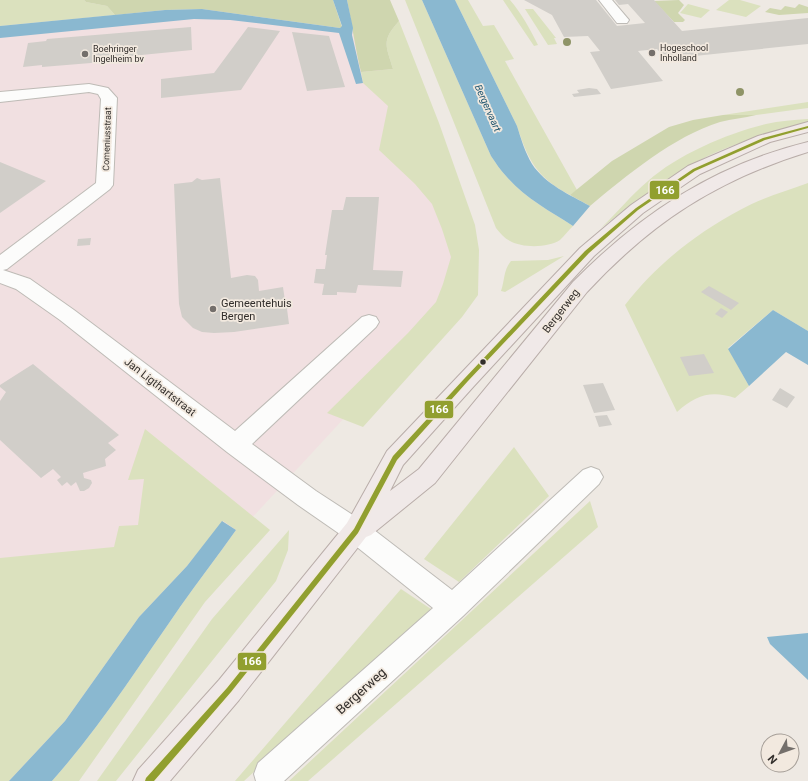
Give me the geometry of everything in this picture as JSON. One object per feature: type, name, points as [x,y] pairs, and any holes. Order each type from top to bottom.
[{"type":"main road","name":"Bergerweg","points":[[149,781],[229,690],[356,531],[394,458],[568,271],[612,230],[655,195],[694,170],[750,144],[808,127]]},
{"type":"main road","name":"Bergerweg","points":[[356,531],[427,476],[580,287],[603,261],[665,212],[694,194],[718,181],[762,162],[808,147]]},
{"type":"street","points":[[606,0],[622,20]]},
{"type":"street","name":"Comeniusstraat","points":[[0,97],[89,88],[103,91],[109,98],[104,185],[0,265]]},
{"type":"street","name":"Jan Ligthartstraat","points":[[0,276],[24,284],[68,315],[235,445],[356,531]]},
{"type":"street","points":[[235,445],[369,322]]},
{"type":"street","name":"Bergerweg","points":[[269,774],[453,607],[591,477]]},
{"type":"street","points":[[356,531],[453,607]]},
{"type":"shaded area","points":[[205,15],[371,34],[465,245],[434,321],[127,653],[32,781],[0,781],[0,31]]},
{"type":"green space","points":[[0,0],[84,0],[86,2],[107,6],[115,15],[0,26]]},
{"type":"green space","points":[[84,0],[333,0],[342,27],[340,28],[202,9],[165,10],[115,15],[107,6],[86,2]]},
{"type":"green space","points":[[347,0],[390,0],[399,21],[387,39],[388,54],[393,69],[361,72]]},
{"type":"green space","points":[[405,0],[422,0],[491,156],[500,169],[513,184],[529,198],[573,226],[560,240],[549,245],[542,246],[521,245],[508,240],[496,228]]},
{"type":"green space","points":[[455,0],[468,0],[483,26],[494,25],[514,59],[505,61],[577,190],[570,195],[549,182],[535,167],[525,149],[517,126]]},
{"type":"green space","points":[[503,0],[510,0],[514,5],[526,22],[538,45],[534,46]]},
{"type":"green space","points":[[679,0],[684,5],[678,13],[685,20],[683,22],[674,22],[654,1]]},
{"type":"green space","points":[[729,0],[740,0],[761,6],[746,17],[716,10]]},
{"type":"green space","points":[[688,4],[710,10],[701,18],[680,13]]},
{"type":"green space","points":[[799,4],[808,7],[808,13],[779,15],[765,12],[770,8],[781,10],[785,6],[795,8]]},
{"type":"green space","points":[[525,9],[533,9],[556,38],[554,38],[557,44],[548,45]]},
{"type":"green space","points":[[399,21],[439,123],[475,225],[479,250],[478,295],[462,317],[363,427],[327,413],[408,333],[436,302],[451,257],[432,204],[415,184],[379,150],[388,106],[363,83],[361,72],[393,69],[387,49],[387,39]]},
{"type":"green space","points":[[808,102],[808,108],[756,115],[723,115]]},
{"type":"green space","points":[[723,115],[756,115],[720,122],[685,137],[651,158],[590,206],[570,195],[612,161],[669,127],[693,120]]},
{"type":"green space","points":[[808,119],[808,123],[733,145],[705,158],[656,187],[601,228],[648,181],[673,162],[688,154],[720,139],[751,128],[776,122]]},
{"type":"green space","points":[[808,183],[808,331],[773,310],[728,348],[749,386],[735,398],[711,394],[697,398],[677,412],[625,305],[637,290],[663,264],[707,229],[756,202]]},
{"type":"green space","points":[[564,256],[505,292],[501,291],[505,272],[511,261],[548,260]]},
{"type":"green space","points":[[145,429],[270,530],[205,602],[79,781],[52,781],[103,718],[187,597],[236,530],[223,521],[187,566],[139,617],[65,721],[9,781],[0,781],[0,558],[114,547],[119,526],[138,525],[144,479],[128,480]]},
{"type":"green space","points":[[514,447],[549,496],[459,582],[424,559]]},
{"type":"green space","points":[[590,501],[598,527],[308,781],[289,781]]},
{"type":"green space","points":[[289,530],[288,550],[276,581],[116,781],[97,781],[212,619]]},
{"type":"green space","points":[[401,589],[431,609],[244,781],[235,781]]},
{"type":"water","points":[[333,0],[347,0],[353,28],[352,35],[363,83],[356,84],[339,33],[230,20],[194,19],[0,38],[0,26],[165,10],[202,9],[340,28],[342,26]]},
{"type":"water","name":"Bergervaart","points":[[422,0],[455,0],[517,126],[525,150],[532,164],[537,171],[551,183],[590,206],[573,226],[538,204],[521,191],[504,174],[491,156]]},
{"type":"water","points":[[773,310],[808,331],[808,365],[786,352],[749,386],[728,349]]},
{"type":"water","points":[[222,521],[236,530],[187,597],[119,696],[70,760],[52,781],[9,781],[65,721],[139,617],[187,566]]},
{"type":"water","points":[[808,633],[808,680],[770,644],[767,637]]},
{"type":"building","name":"Hogeschool Inholland","points":[[524,0],[596,0],[617,26],[645,23],[628,4],[619,5],[615,0],[654,0],[682,31],[808,18],[808,44],[666,59],[657,49],[638,51],[663,81],[611,89],[590,52],[600,51],[588,36],[564,37],[552,15]]},
{"type":"building","points":[[191,27],[192,50],[101,59],[101,61],[91,63],[23,67],[28,43],[46,41],[47,39]]},
{"type":"building","points":[[248,27],[280,31],[241,90],[161,98],[161,79],[214,73]]},
{"type":"building","points":[[292,32],[329,36],[345,87],[307,91]]},
{"type":"building","points":[[589,88],[597,89],[601,94],[574,97],[572,94],[579,93],[577,90]]},
{"type":"building","points":[[0,162],[46,181],[0,213]]},
{"type":"building","points":[[197,178],[202,180],[220,178],[231,278],[247,275],[255,276],[258,280],[259,291],[283,287],[285,301],[291,304],[287,309],[289,324],[234,332],[214,333],[202,332],[193,328],[182,317],[179,304],[174,184],[192,182]]},
{"type":"building","points":[[346,197],[379,197],[373,270],[403,271],[401,287],[358,285],[356,293],[337,292],[337,295],[322,295],[324,284],[314,283],[316,269],[325,269],[327,255],[325,255],[332,210],[343,210]]},
{"type":"building","points":[[91,238],[90,245],[77,246],[78,239]]},
{"type":"building","points":[[709,286],[739,303],[731,310],[701,292]]},
{"type":"building","points":[[721,308],[728,312],[722,318],[715,314]]},
{"type":"building","points":[[704,354],[714,373],[689,376],[680,357]]},
{"type":"building","points":[[33,364],[119,435],[108,443],[116,450],[105,459],[106,466],[83,473],[84,478],[91,480],[92,483],[89,488],[84,491],[80,491],[76,482],[71,486],[67,482],[62,486],[57,480],[61,477],[53,469],[41,478],[0,440],[0,401],[6,392],[0,387],[0,385]]},
{"type":"building","points":[[603,383],[615,410],[594,413],[583,385]]},
{"type":"building","points":[[780,388],[795,397],[787,408],[772,400]]},
{"type":"building","points":[[607,415],[612,425],[599,427],[595,416]]},
{"type":"transit line","name":"166","points":[[149,781],[229,690],[356,531],[395,458],[466,380],[587,252],[637,209],[694,170],[764,139],[808,127]]},
{"type":"place","name":"Hogeschool Inholland","points":[[652,53]]},
{"type":"place","name":"Boehringer Ingelheim bv","points":[[85,54]]},
{"type":"place","name":"Gemeentehuis Bergen","points":[[213,309]]}]
